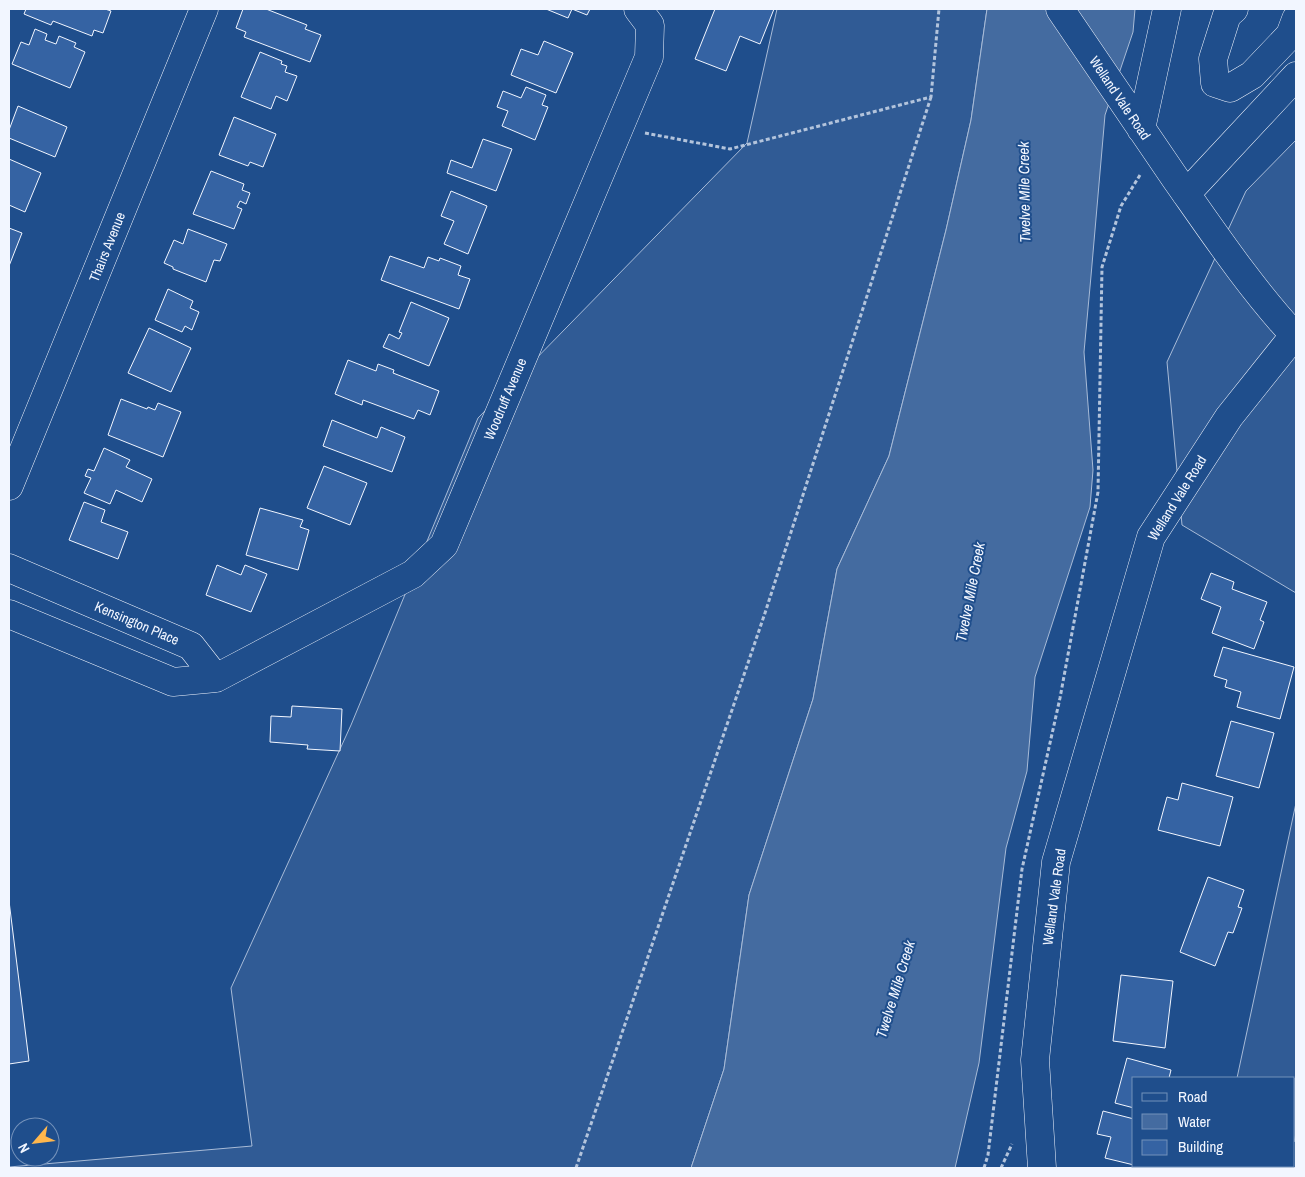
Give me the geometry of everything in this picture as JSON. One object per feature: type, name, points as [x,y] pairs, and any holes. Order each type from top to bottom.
[{"type":"street","name":"Thairs Avenue","points":[[9,486],[204,9]]},
{"type":"street","name":"Woodruff Avenue","points":[[216,678],[414,574],[444,545],[649,57],[650,25],[638,9]]},
{"type":"street","name":"Welland Vale Road","points":[[1042,1168],[1035,1060],[1056,862],[1151,537],[1229,417],[1295,334],[1264,303],[1222,245],[1060,9]]},
{"type":"street","points":[[1142,131],[1167,9]]},
{"type":"street","points":[[1234,9],[1226,15],[1213,59],[1215,83],[1230,88],[1252,75],[1290,34],[1296,19]]},
{"type":"street","points":[[1186,194],[1296,76]]},
{"type":"street","name":"Kensington Place","points":[[9,568],[191,646],[216,678]]},
{"type":"street","points":[[9,614],[173,682],[216,678]]},
{"type":"path","points":[[576,1168],[766,612],[931,97],[939,9]]},
{"type":"path","points":[[619,128],[730,148],[931,97]]},
{"type":"path","points":[[984,1168],[988,1155],[1022,869],[1060,698],[1098,492],[1102,268],[1142,131]]},
{"type":"shaded area","points":[[777,9],[987,9],[971,120],[946,230],[889,456],[837,569],[813,699],[749,895],[724,1069],[691,1168],[9,1168],[60,1167],[60,1163],[252,1146],[231,988],[351,725],[478,418],[747,143]]},
{"type":"shaded area","points":[[1296,140],[1296,593],[1182,525],[1167,362],[1246,191]]},
{"type":"shaded area","points":[[1296,803],[1295,1138],[1295,1077],[1237,1077]]},
{"type":"shaded area","points":[[1218,1167],[1286,1167],[1286,1168]]},
{"type":"water","name":"Twelve Mile Creek","points":[[987,9],[1135,9],[1133,32],[1105,115],[1084,352],[1093,470],[1090,507],[1035,677],[1027,771],[1006,848],[979,1063],[955,1168],[691,1168],[724,1069],[749,895],[813,699],[837,569],[889,456],[946,230],[971,120]]},
{"type":"building","points":[[26,9],[105,9],[111,11],[103,33],[94,30],[92,36],[53,21],[51,25],[24,14]]},
{"type":"building","points":[[243,9],[266,9],[307,25],[305,29],[321,35],[310,62],[244,37],[246,32],[236,28]]},
{"type":"building","points":[[546,9],[572,9],[568,18]]},
{"type":"building","points":[[572,9],[590,9],[587,15]]},
{"type":"building","points":[[715,9],[774,9],[760,44],[740,36],[726,71],[695,59]]},
{"type":"building","points":[[35,29],[47,34],[45,40],[56,44],[59,36],[76,43],[74,47],[85,52],[70,88],[12,64],[21,42],[29,45]]},
{"type":"building","points":[[544,41],[573,53],[556,93],[511,75],[521,49],[538,55]]},
{"type":"building","points":[[260,52],[282,61],[281,64],[287,66],[285,72],[297,76],[287,101],[276,96],[271,109],[241,97]]},
{"type":"building","points":[[526,87],[546,95],[542,105],[548,107],[535,140],[502,126],[508,111],[497,107],[503,91],[521,98]]},
{"type":"building","points":[[18,106],[67,127],[55,157],[9,138],[9,130]]},
{"type":"building","points":[[234,117],[276,134],[263,167],[250,162],[248,166],[219,155]]},
{"type":"building","points":[[483,139],[512,149],[496,191],[447,173],[451,160],[472,168]]},
{"type":"building","points":[[9,159],[41,173],[25,212],[9,205]]},
{"type":"building","points":[[211,171],[244,184],[242,190],[250,193],[246,204],[240,201],[237,207],[242,209],[234,229],[193,214]]},
{"type":"building","points":[[451,191],[487,206],[468,254],[444,244],[454,221],[441,216]]},
{"type":"building","points":[[9,228],[22,233],[9,266]]},
{"type":"building","points":[[188,229],[227,244],[220,261],[214,260],[206,282],[173,269],[173,267],[164,263],[174,240],[183,244]]},
{"type":"building","points":[[390,256],[424,268],[428,257],[439,261],[440,258],[461,266],[458,275],[470,279],[459,309],[381,280]]},
{"type":"building","points":[[168,289],[193,301],[190,308],[199,312],[192,330],[185,326],[182,332],[155,320]]},
{"type":"building","points":[[411,302],[449,318],[429,366],[383,347],[389,334],[399,339],[402,333],[399,332]]},
{"type":"building","points":[[149,328],[191,348],[171,392],[128,373]]},
{"type":"building","points":[[348,360],[376,371],[378,364],[394,370],[393,373],[439,391],[430,415],[418,410],[414,419],[363,400],[362,405],[335,394]]},
{"type":"building","points":[[121,399],[147,409],[148,407],[155,410],[158,403],[181,412],[163,457],[108,435]]},
{"type":"building","points":[[332,420],[377,438],[381,427],[405,437],[392,472],[323,446]]},
{"type":"building","points":[[104,448],[130,460],[126,467],[152,479],[142,502],[116,490],[110,504],[84,493],[91,478],[85,476],[88,469],[94,471]]},
{"type":"building","points":[[324,466],[367,483],[350,525],[307,508]]},
{"type":"building","points":[[84,502],[105,510],[101,522],[128,532],[118,559],[69,540]]},
{"type":"building","points":[[260,508],[303,520],[300,527],[309,530],[298,570],[246,555]]},
{"type":"building","points":[[217,565],[241,575],[245,565],[267,574],[251,612],[206,595]]},
{"type":"building","points":[[1211,573],[1234,582],[1232,589],[1267,602],[1260,620],[1264,622],[1254,649],[1212,633],[1221,607],[1201,599]]},
{"type":"building","points":[[1223,647],[1294,667],[1280,719],[1237,707],[1241,692],[1225,687],[1227,680],[1214,676]]},
{"type":"building","points":[[292,706],[342,709],[340,751],[307,749],[308,745],[270,742],[271,716],[291,717]]},
{"type":"building","points":[[1231,721],[1274,733],[1259,788],[1216,776]]},
{"type":"building","points":[[1182,783],[1233,797],[1220,846],[1158,830],[1167,797],[1178,800]]},
{"type":"building","points":[[1208,877],[1244,890],[1238,907],[1242,908],[1233,933],[1228,932],[1215,966],[1180,952]]},
{"type":"building","points":[[9,901],[29,1061],[9,1064]]},
{"type":"building","points":[[1121,975],[1173,981],[1165,1048],[1113,1041]]},
{"type":"building","points":[[1127,1058],[1171,1070],[1169,1077],[1132,1077],[1132,1107],[1115,1103]]},
{"type":"building","points":[[1103,1111],[1132,1118],[1132,1165],[1105,1158],[1111,1137],[1097,1134]]}]
